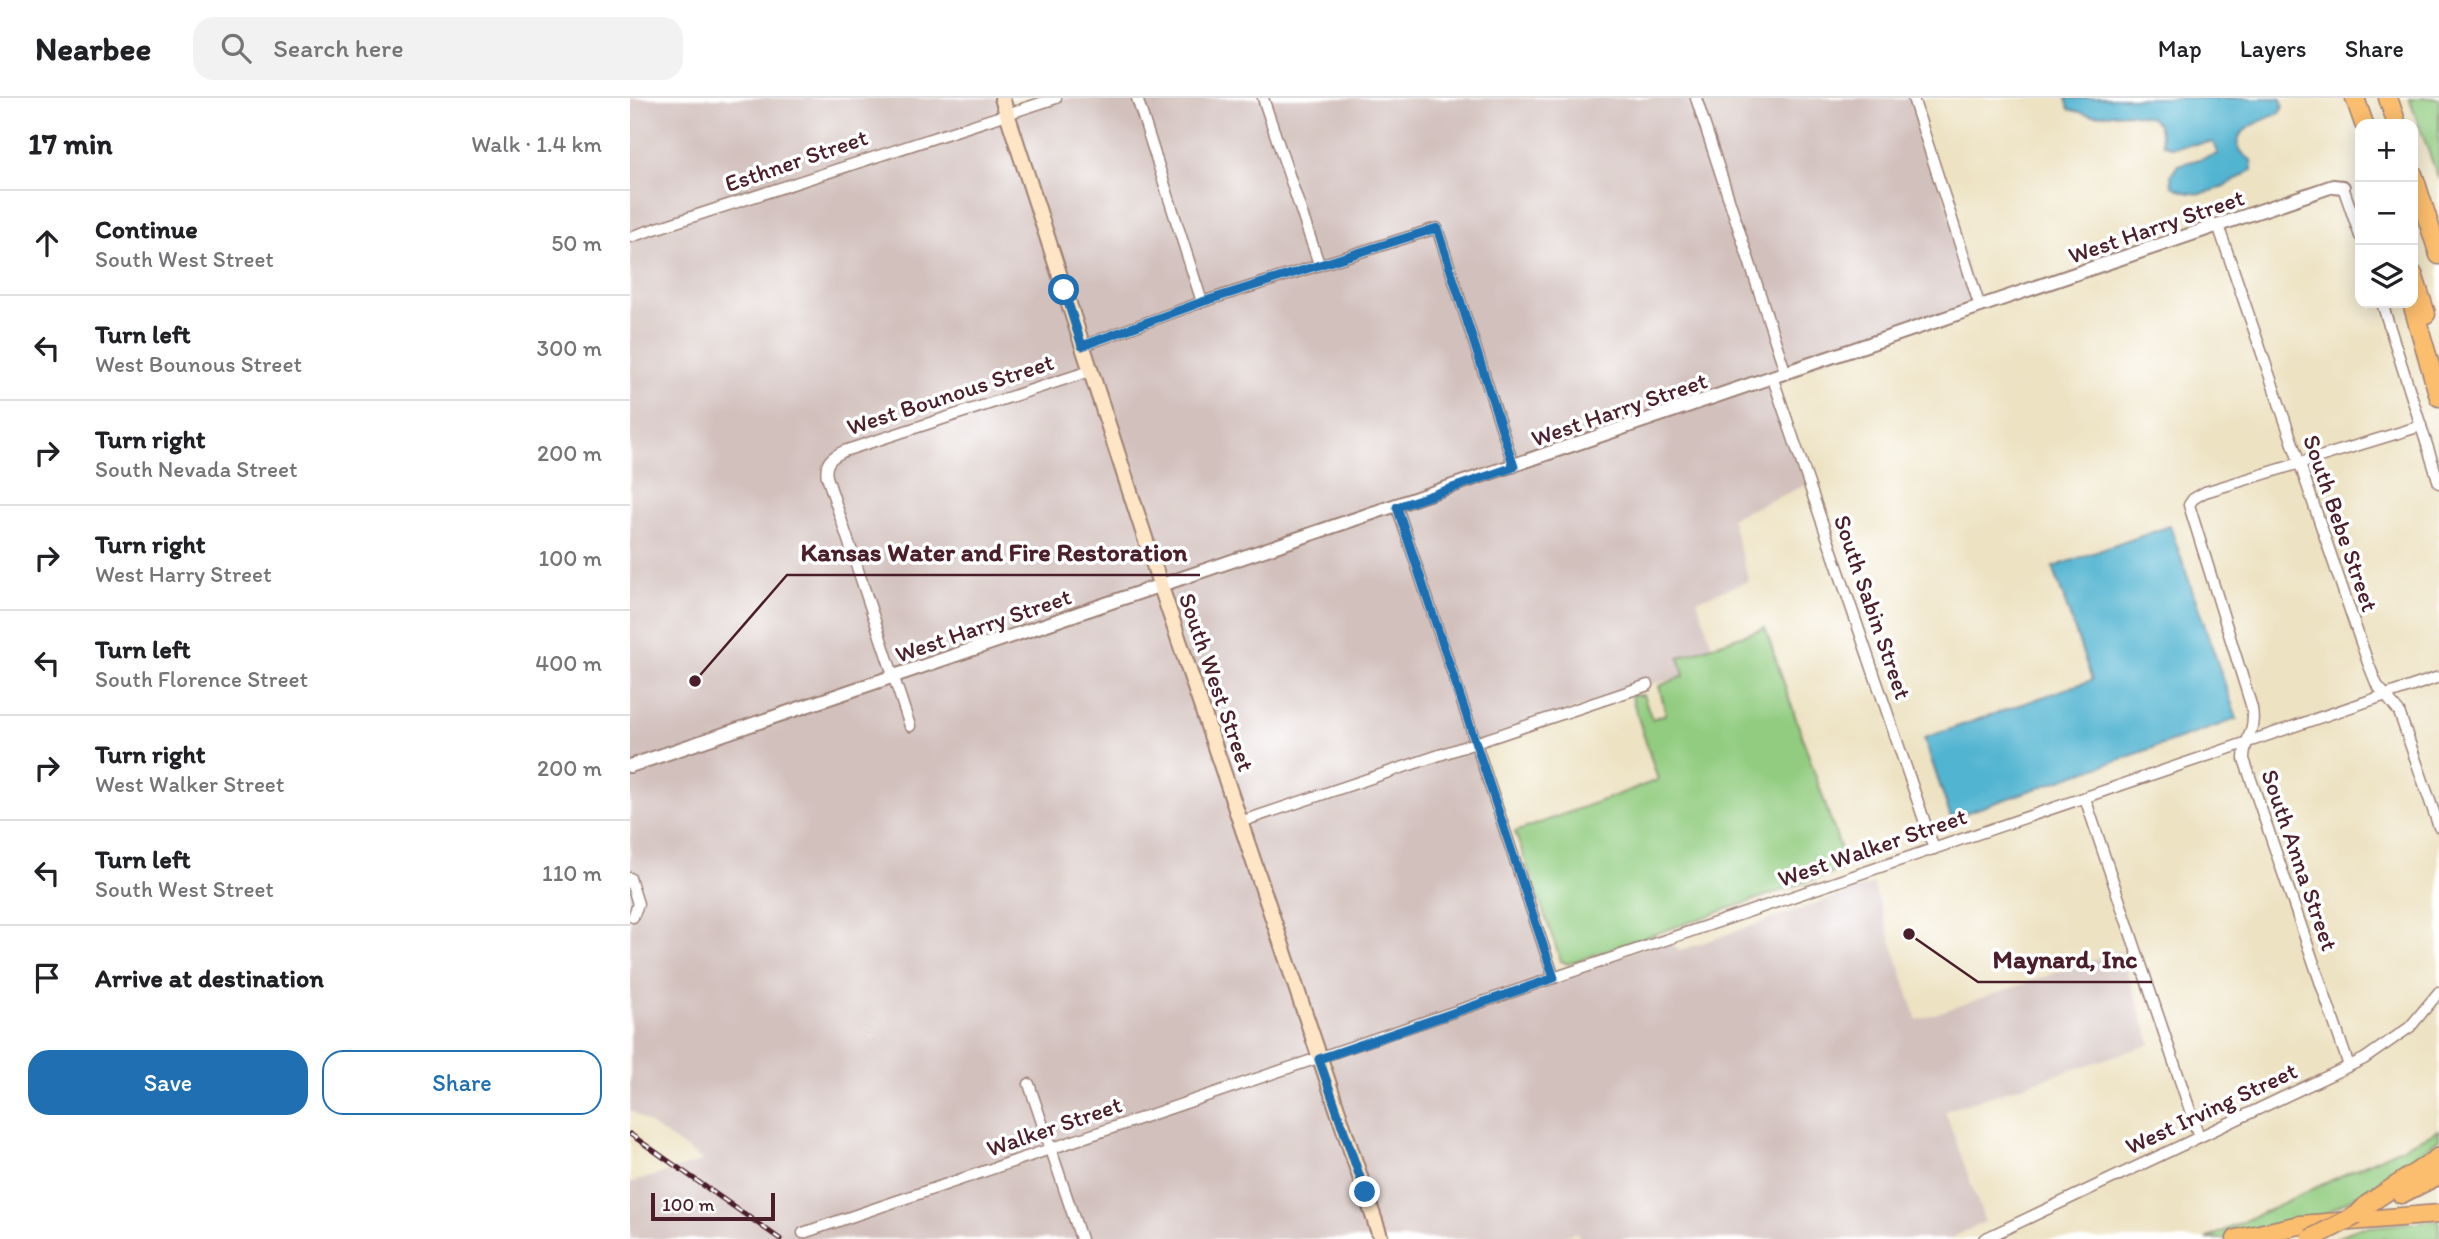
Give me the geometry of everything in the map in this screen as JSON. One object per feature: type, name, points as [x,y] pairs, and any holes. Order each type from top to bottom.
[{"type":"highway","points":[[2355,98],[2362,119]]},
{"type":"highway","points":[[2388,98],[2395,119]]},
{"type":"highway","points":[[2416,182],[2439,254]]},
{"type":"highway","points":[[2418,289],[2439,354]]},
{"type":"highway","points":[[2413,308],[2439,397]]},
{"type":"highway","points":[[2357,1215],[2368,1204],[2439,1157]]},
{"type":"highway","points":[[2310,1239],[2439,1175]]},
{"type":"highway","points":[[2236,1239],[2300,1224],[2439,1214]]},
{"type":"main road","name":"South West Street","points":[[1002,98],[1161,587],[1381,1239]]},
{"type":"street","name":"Esthner Street","points":[[630,237],[1056,98]]},
{"type":"street","points":[[1138,98],[1202,302]]},
{"type":"street","points":[[1263,98],[1319,264]]},
{"type":"street","points":[[1696,98],[1786,374]]},
{"type":"street","points":[[1913,98],[1980,307]]},
{"type":"street","name":"West Harry Street","points":[[630,766],[1773,379],[2333,186],[2343,187]]},
{"type":"street","points":[[2343,187],[2355,222]]},
{"type":"street","name":"South Bebe Street","points":[[2218,225],[2368,663],[2384,695],[2399,712],[2439,827]]},
{"type":"street","name":"West Bounous Street","points":[[1082,346],[1202,302],[1437,228],[1514,467]]},
{"type":"street","points":[[2384,308],[2439,483]]},
{"type":"street","name":"West Bounous Street","points":[[894,677],[827,477],[830,458],[844,451],[1090,370]]},
{"type":"street","name":"South Sabin Street","points":[[1773,379],[1934,849]]},
{"type":"street","points":[[2299,463],[2421,426]]},
{"type":"street","name":"South Anna Street","points":[[2299,463],[2205,492],[2193,499],[2189,505],[2252,708],[2255,725],[2247,742],[2244,759],[2349,1066]]},
{"type":"street","points":[[1397,507],[1554,978]]},
{"type":"street","points":[[894,677],[910,726]]},
{"type":"street","name":"West Walker Street","points":[[1319,1059],[2439,677]]},
{"type":"street","points":[[1240,822],[1648,685]]},
{"type":"street","points":[[2085,798],[2199,1137]]},
{"type":"street","points":[[630,878],[638,904],[632,918]]},
{"type":"street","name":"West Irving Street","points":[[1984,1239],[2349,1066],[2392,1042],[2410,1027],[2439,992]]},
{"type":"street","name":"Walker Street","points":[[803,1233],[1319,1059]]},
{"type":"street","points":[[1029,1084],[1082,1239]]},
{"type":"shaded area","points":[[630,98],[1002,98],[1007,113],[1054,98],[1912,98],[1980,307],[1773,378],[1808,484],[1731,518],[1749,581],[1697,600],[1712,645],[1680,656],[1684,676],[1648,685],[1475,743],[1554,978],[1669,939],[1679,951],[1873,884],[1917,1020],[2120,951],[2151,1044],[1945,1111],[1985,1222],[1949,1239],[1580,1239],[1577,1232],[1556,1239],[630,1239],[630,1183],[704,1161],[630,1110]]},
{"type":"green space","points":[[2409,98],[2439,98],[2439,180],[2418,119]]},
{"type":"green space","points":[[1765,628],[1847,868],[1568,964],[1561,961],[1515,832],[1658,780],[1631,695],[1643,695],[1652,719],[1666,714],[1659,686],[1684,676],[1679,657]]},
{"type":"green space","points":[[2439,1130],[2439,1139],[2397,1171],[2320,1217],[2242,1231],[2223,1239],[2206,1239]]},
{"type":"green space","points":[[2439,1220],[2439,1238],[2436,1239],[2335,1239],[2357,1228]]},
{"type":"water","points":[[2066,98],[2281,98],[2283,106],[2280,113],[2253,125],[2239,137],[2238,144],[2251,160],[2252,170],[2213,191],[2192,193],[2172,185],[2171,175],[2178,165],[2218,154],[2213,142],[2170,147],[2163,144],[2158,124],[2150,117],[2129,113],[2091,115],[2069,109]]},
{"type":"water","points":[[2170,526],[2237,719],[1951,818],[1924,738],[2092,680],[2053,567]]},
{"type":"railway","points":[[630,1134],[780,1239]]},
{"type":"place","name":"Kansas Water and Fire Restoration","points":[[695,681]]},
{"type":"place","name":"Maynard, Inc","points":[[1909,934]]},
{"type":"route","points":[[1064,290],[1082,346],[1202,302],[1437,228],[1514,467],[1397,507],[1554,978],[1319,1059],[1365,1192]]}]
